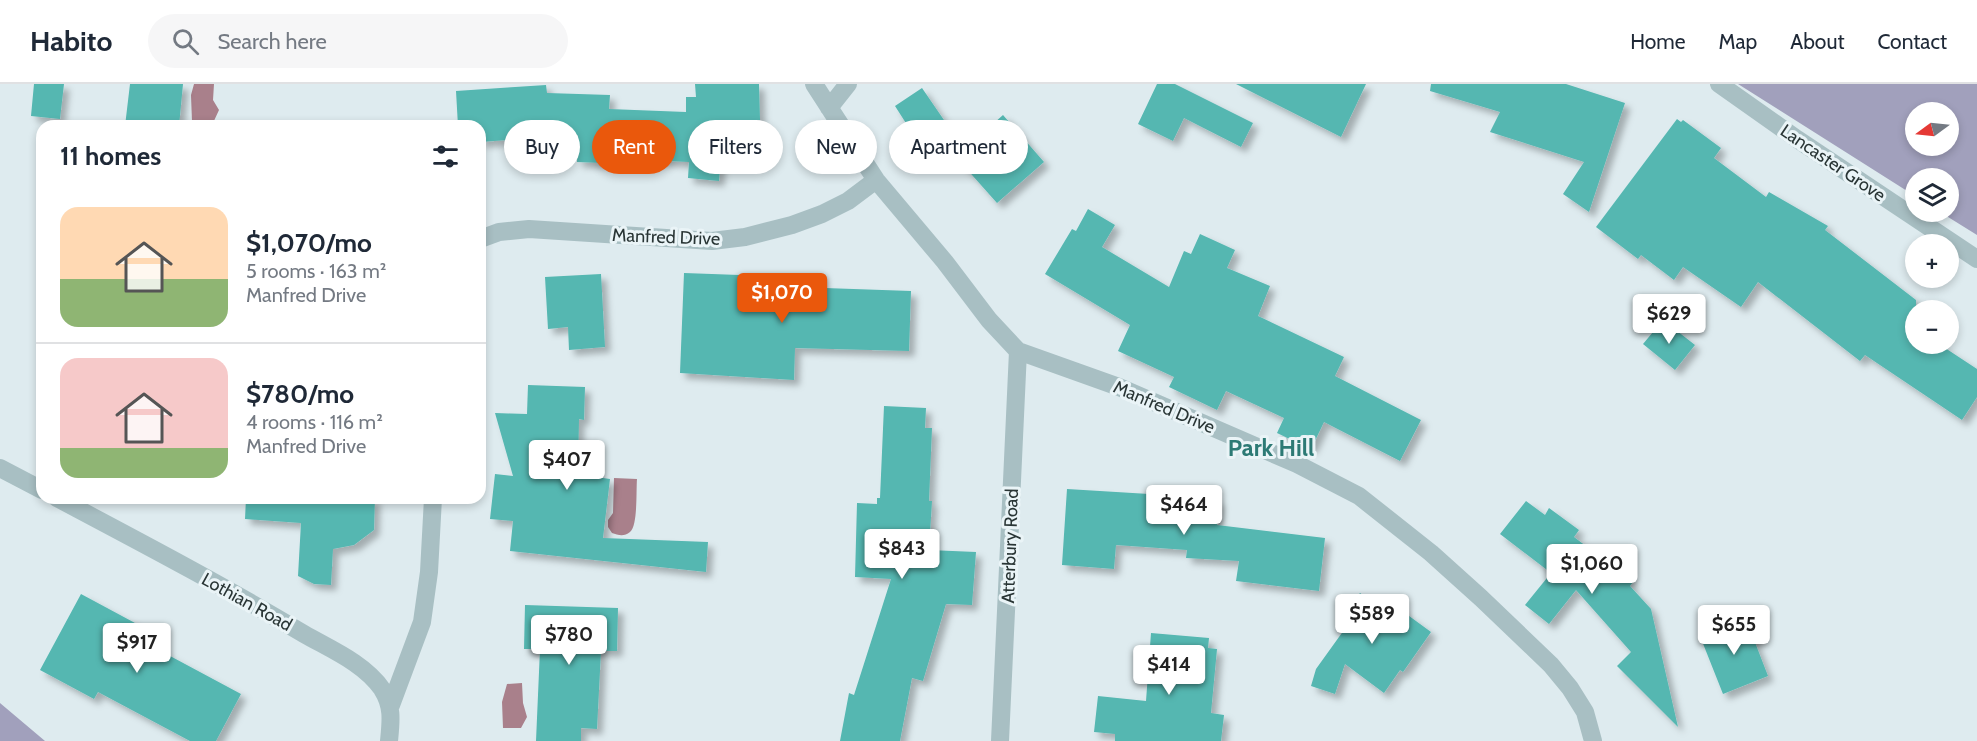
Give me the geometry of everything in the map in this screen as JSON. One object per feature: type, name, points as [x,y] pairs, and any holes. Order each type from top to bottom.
[{"type":"street","name":"Manfred Drive","points":[[814,84],[876,180],[945,262],[989,320],[1018,351],[1119,387],[1297,464],[1359,496],[1440,561],[1551,665],[1570,688],[1585,712],[1593,741]]},
{"type":"street","points":[[829,108],[849,84]]},
{"type":"street","name":"Lancaster Grove","points":[[1719,84],[1977,259]]},
{"type":"street","name":"Manfred Drive","points":[[486,237],[500,232],[529,230],[712,241],[745,237],[792,225],[822,214],[848,201],[876,180]]},
{"type":"street","name":"Atterbury Road","points":[[1000,741],[1018,351]]},
{"type":"street","points":[[0,468],[36,487]]},
{"type":"street","name":"Lothian Road","points":[[68,504],[269,613],[359,666],[374,679],[391,705]]},
{"type":"street","points":[[389,741],[391,705],[422,622],[429,572],[433,504]]},
{"type":"shaded area","points":[[194,84],[214,84],[213,100],[219,110],[214,120],[192,120],[191,95]]},
{"type":"shaded area","points":[[1738,84],[1977,84],[1977,235],[1956,222],[1959,222],[1959,168],[1905,168],[1905,190]]},
{"type":"shaded area","points":[[614,478],[637,479],[634,523],[628,534],[612,533],[608,527],[608,520],[613,513]]},
{"type":"shaded area","points":[[522,683],[523,703],[527,717],[521,728],[503,728],[502,702],[507,684]]},
{"type":"shaded area","points":[[0,703],[45,741],[0,741]]},
{"type":"building","points":[[34,84],[64,84],[60,119],[31,116]]},
{"type":"building","points":[[130,84],[183,84],[180,120],[126,120]]},
{"type":"building","points":[[695,84],[759,84],[760,120],[688,120],[688,162],[676,161],[676,120],[592,120],[592,163],[580,162],[580,120],[504,120],[504,140],[486,142],[486,120],[458,120],[456,91],[546,85],[547,93],[610,95],[609,109],[686,112],[686,97],[696,97]]},
{"type":"building","points":[[1157,84],[1175,84],[1253,123],[1241,147],[1184,118],[1173,141],[1138,124]]},
{"type":"building","points":[[1236,84],[1366,84],[1341,137]]},
{"type":"building","points":[[1431,84],[1566,84],[1625,103],[1589,212],[1563,194],[1584,162],[1490,132],[1500,112],[1430,91]]},
{"type":"building","points":[[922,88],[944,120],[904,120],[895,106]]},
{"type":"building","points":[[1003,115],[1007,120],[997,120]]},
{"type":"building","points":[[1677,119],[1681,122],[1683,120],[1721,148],[1714,158],[1766,197],[1769,192],[1828,226],[1825,230],[1916,300],[1905,300],[1905,354],[1954,354],[1977,369],[1977,397],[1962,420],[1865,355],[1860,361],[1758,282],[1741,307],[1683,267],[1674,280],[1641,255],[1638,259],[1596,227]]},
{"type":"building","points":[[1028,144],[1044,162],[997,203],[971,174],[1028,174]]},
{"type":"building","points":[[688,174],[720,174],[719,181],[688,178]]},
{"type":"building","points":[[1088,209],[1115,225],[1102,247],[1169,287],[1184,251],[1191,254],[1200,234],[1235,250],[1227,268],[1270,286],[1258,316],[1344,357],[1335,376],[1421,420],[1400,461],[1324,422],[1311,449],[1277,433],[1284,418],[1226,391],[1217,410],[1169,387],[1174,377],[1118,351],[1130,325],[1045,274],[1072,229],[1076,231]]},
{"type":"building","points":[[684,273],[767,276],[767,286],[911,291],[909,351],[795,348],[794,380],[680,373]]},
{"type":"building","points":[[601,274],[605,347],[569,350],[568,327],[548,329],[545,277]]},
{"type":"building","points":[[1663,320],[1695,345],[1675,370],[1643,344]]},
{"type":"building","points":[[528,385],[585,387],[584,420],[579,419],[578,472],[596,474],[596,477],[610,479],[603,538],[708,542],[706,572],[510,551],[513,521],[490,519],[495,474],[513,476],[495,413],[527,414]]},
{"type":"building","points":[[884,406],[926,408],[925,428],[932,428],[929,550],[976,552],[972,605],[946,604],[923,681],[912,678],[900,741],[840,741],[849,693],[854,695],[891,579],[855,577],[857,503],[877,504],[877,498],[880,498]]},
{"type":"building","points":[[1150,487],[1197,490],[1196,498],[1219,500],[1217,525],[1325,538],[1319,591],[1236,581],[1239,561],[1186,558],[1187,550],[1116,545],[1114,569],[1062,565],[1067,489],[1149,494]]},
{"type":"building","points":[[1526,501],[1545,515],[1549,508],[1579,530],[1574,537],[1633,582],[1630,586],[1651,609],[1678,727],[1617,666],[1631,652],[1576,590],[1549,624],[1525,605],[1551,573],[1500,534]]},
{"type":"building","points":[[246,504],[375,504],[374,530],[354,545],[333,549],[331,585],[314,584],[298,576],[301,523],[245,519]]},
{"type":"building","points":[[1360,593],[1373,603],[1379,594],[1431,632],[1403,672],[1400,670],[1384,693],[1345,664],[1335,694],[1311,686],[1316,669],[1344,630],[1337,625]]},
{"type":"building","points":[[81,594],[135,623],[129,634],[241,694],[216,741],[190,741],[98,692],[94,699],[40,670]]},
{"type":"building","points":[[525,605],[618,608],[617,651],[601,651],[597,729],[581,728],[581,741],[536,741],[540,649],[524,649]]},
{"type":"building","points":[[1746,619],[1768,676],[1723,694],[1700,636]]},
{"type":"building","points":[[1151,633],[1209,638],[1208,648],[1217,649],[1211,713],[1224,715],[1221,741],[1115,741],[1115,734],[1094,732],[1098,696],[1146,701]]},
{"type":"district","name":"Park Hill","points":[[1271,448]]}]
